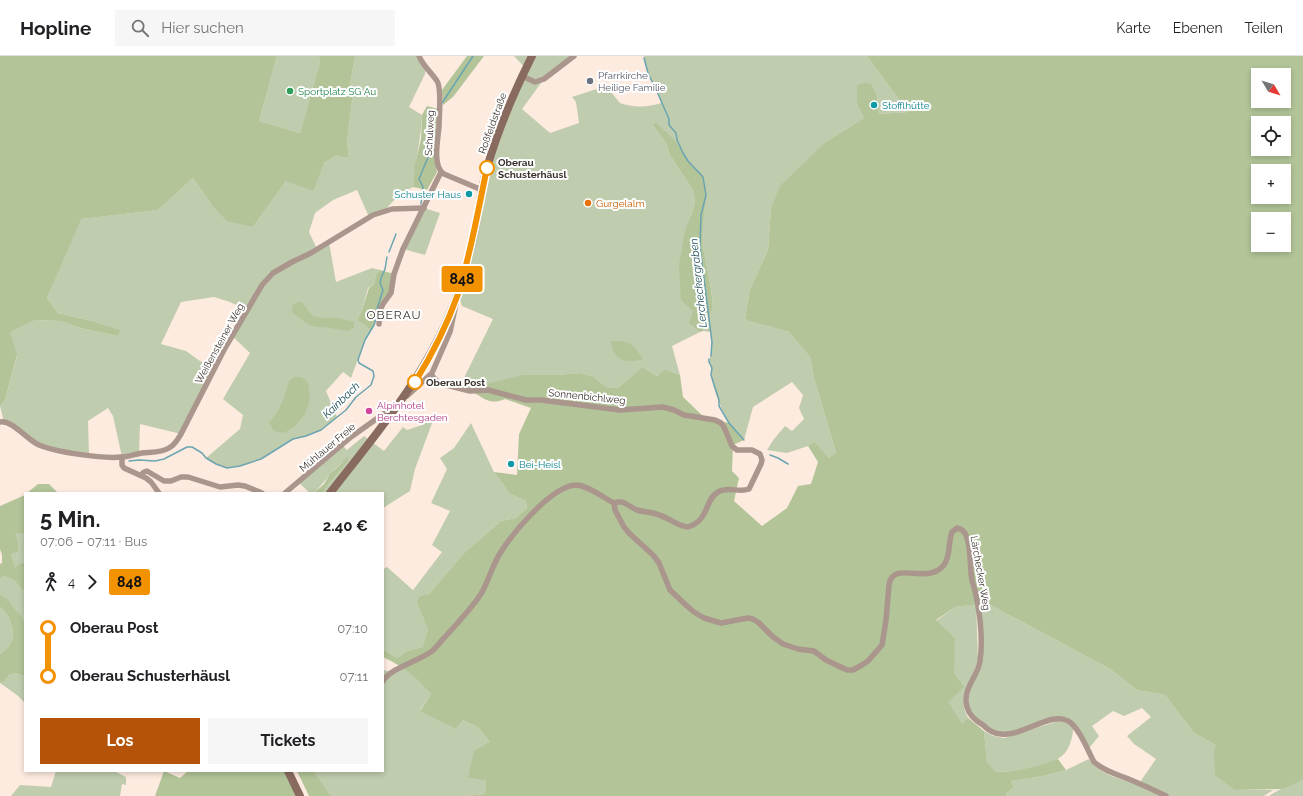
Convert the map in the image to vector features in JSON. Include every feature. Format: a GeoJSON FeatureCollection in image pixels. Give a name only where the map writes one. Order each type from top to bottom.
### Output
{"type":"FeatureCollection","features":[{"type":"Feature","properties":{"kind":"main road","name":"Roßfeldstraße"},"geometry":{"type":"LineString","coordinates":[[331,492],[413,384],[432,353],[458,294],[473,239],[487,168],[503,121],[532,56]]}},
{"type":"Feature","properties":{"kind":"main road"},"geometry":{"type":"LineString","coordinates":[[288,772],[300,796]]}},
{"type":"Feature","properties":{"kind":"street","name":"Schulweg"},"geometry":{"type":"LineString","coordinates":[[419,56],[426,68],[439,84],[440,106],[437,155],[438,167],[441,172]]}},
{"type":"Feature","properties":{"kind":"street"},"geometry":{"type":"LineString","coordinates":[[522,76],[535,82],[544,80],[574,56]]}},
{"type":"Feature","properties":{"kind":"street"},"geometry":{"type":"LineString","coordinates":[[379,324],[380,310],[391,293],[394,274],[403,249],[441,172],[482,190]]}},
{"type":"Feature","properties":{"kind":"street","name":"Weißensteiner Weg"},"geometry":{"type":"LineString","coordinates":[[0,422],[9,423],[35,443],[46,447],[89,455],[122,458],[141,453],[162,451],[173,445],[178,440],[225,348],[262,285],[273,273],[311,253],[373,215],[392,209],[424,208]]}},
{"type":"Feature","properties":{"kind":"street","name":"Roßfeldstraße"},"geometry":{"type":"LineString","coordinates":[[400,401],[431,375],[450,332],[458,294]]}},
{"type":"Feature","properties":{"kind":"street","name":"Sonnenbichlweg"},"geometry":{"type":"LineString","coordinates":[[384,680],[389,675],[430,653],[472,606],[479,596],[498,556],[523,522],[547,500],[567,487],[575,485],[583,486],[614,504],[620,502],[625,503],[633,508],[659,515],[677,524],[688,527],[693,525],[701,518],[713,496],[719,491],[726,489],[749,489],[761,464],[762,456],[756,451],[737,450],[732,446],[724,427],[721,423],[715,420],[684,416],[674,410],[663,407],[620,410],[541,400],[526,400],[488,390],[470,391],[442,384],[431,375]]}},
{"type":"Feature","properties":{"kind":"street","name":"Mühlauer Freie"},"geometry":{"type":"LineString","coordinates":[[286,492],[351,437],[400,401]]}},
{"type":"Feature","properties":{"kind":"street"},"geometry":{"type":"LineString","coordinates":[[122,458],[122,465],[124,468],[141,475],[151,482],[157,492]]}},
{"type":"Feature","properties":{"kind":"street"},"geometry":{"type":"LineString","coordinates":[[141,475],[147,471],[161,479],[168,481],[181,477],[188,477],[220,487],[238,485],[245,486],[260,492]]}},
{"type":"Feature","properties":{"kind":"street","name":"Lärchecker Weg"},"geometry":{"type":"LineString","coordinates":[[614,504],[615,510],[624,527],[653,555],[659,563],[670,590],[694,612],[704,618],[721,623],[748,618],[752,619],[784,644],[798,649],[814,651],[826,660],[847,670],[853,670],[868,661],[882,645],[889,585],[890,579],[893,575],[900,572],[925,574],[940,569],[945,563],[947,557],[952,532],[957,528],[963,530],[967,537],[972,580],[976,595],[980,624],[980,664],[968,688],[966,700],[967,708],[970,714],[979,723],[991,731],[1003,734],[1016,733],[1056,719],[1066,720],[1073,726],[1097,765],[1166,796]]}},
{"type":"Feature","properties":{"kind":"green space"},"geometry":{"type":"Polygon","coordinates":[[[0,56],[277,56],[259,121],[300,133],[320,62],[319,56],[355,56],[350,85],[353,93],[347,140],[349,158],[335,156],[324,163],[313,191],[286,181],[253,227],[227,221],[211,204],[193,178],[158,210],[81,219],[47,298],[58,313],[96,322],[120,330],[118,336],[80,328],[61,321],[35,320],[10,332],[17,355],[5,400],[0,406],[0,56]]]}},
{"type":"Feature","properties":{"kind":"green space","name":"Sportplatz SG Au"},"geometry":{"type":"Polygon","coordinates":[[[277,56],[319,56],[320,62],[300,133],[259,121],[277,56]]]}},
{"type":"Feature","properties":{"kind":"green space"},"geometry":{"type":"Polygon","coordinates":[[[355,56],[419,56],[426,68],[425,74],[409,107],[422,115],[413,187],[399,195],[385,210],[369,217],[357,190],[333,200],[315,213],[309,232],[317,249],[329,242],[336,282],[372,268],[380,270],[376,274],[374,284],[368,288],[362,310],[357,320],[371,330],[365,340],[351,378],[343,372],[326,391],[337,417],[321,430],[293,439],[261,459],[240,466],[227,468],[206,458],[240,429],[243,415],[223,399],[250,353],[232,336],[247,310],[230,302],[214,297],[181,302],[161,344],[186,351],[200,361],[214,367],[181,434],[140,424],[139,454],[122,457],[113,416],[108,408],[88,421],[89,455],[46,447],[4,422],[0,406],[5,400],[17,356],[9,332],[35,320],[61,321],[80,328],[118,336],[119,330],[96,322],[58,313],[47,298],[80,219],[158,210],[193,178],[211,204],[253,227],[286,181],[324,163],[335,156],[349,158],[347,140],[353,93],[350,85],[355,56]]]}},
{"type":"Feature","properties":{"kind":"green space"},"geometry":{"type":"Polygon","coordinates":[[[467,56],[484,56],[453,97],[443,105],[442,90],[467,56]]]}},
{"type":"Feature","properties":{"kind":"green space"},"geometry":{"type":"Polygon","coordinates":[[[514,56],[574,56],[544,79],[522,109],[550,133],[579,123],[576,102],[572,97],[606,86],[620,103],[625,105],[641,106],[661,103],[657,91],[648,74],[644,56],[867,56],[908,112],[879,114],[877,97],[857,104],[864,118],[827,141],[771,208],[768,250],[750,289],[745,318],[749,321],[789,332],[810,357],[814,378],[836,452],[829,458],[814,441],[808,446],[787,453],[767,450],[785,426],[792,431],[804,419],[799,408],[803,395],[792,382],[753,407],[744,440],[732,427],[723,412],[711,377],[709,362],[712,349],[710,332],[703,331],[713,308],[711,288],[702,242],[703,177],[688,161],[676,141],[653,125],[666,143],[670,155],[693,190],[695,202],[691,216],[693,311],[688,323],[700,332],[672,346],[680,375],[665,369],[657,376],[642,367],[618,388],[606,387],[594,377],[580,373],[557,375],[470,391],[459,388],[493,319],[462,306],[458,294],[487,168],[526,69],[514,56]]]}},
{"type":"Feature","properties":{"kind":"green space"},"geometry":{"type":"Polygon","coordinates":[[[867,56],[1303,56],[1303,780],[1283,789],[1235,790],[1215,775],[1214,753],[1216,745],[1194,733],[1165,695],[1137,690],[1110,669],[987,603],[955,607],[936,620],[955,638],[954,673],[964,687],[948,702],[962,723],[968,718],[984,731],[987,762],[996,772],[1027,768],[1058,759],[1066,770],[1043,776],[1011,781],[1014,787],[1006,794],[1008,796],[466,796],[485,794],[486,781],[468,777],[474,751],[490,742],[479,728],[463,720],[456,729],[420,711],[431,694],[409,672],[384,658],[384,650],[397,658],[407,651],[423,647],[428,630],[417,603],[419,597],[429,594],[464,553],[501,521],[516,518],[527,508],[526,501],[510,494],[494,472],[517,475],[519,434],[531,408],[505,399],[494,402],[486,400],[470,391],[478,386],[523,375],[580,373],[594,377],[606,387],[618,388],[642,367],[657,376],[665,369],[680,375],[683,397],[705,418],[729,423],[744,440],[733,445],[732,471],[739,478],[734,501],[762,526],[787,508],[798,486],[811,484],[818,462],[808,446],[814,441],[829,458],[836,452],[814,378],[810,357],[789,332],[749,321],[745,318],[750,289],[768,250],[771,208],[780,186],[827,141],[864,118],[857,104],[857,86],[863,83],[871,84],[877,97],[879,114],[908,112],[867,56]]]}},
{"type":"Feature","properties":{"kind":"green space"},"geometry":{"type":"Polygon","coordinates":[[[427,106],[438,109],[434,155],[437,172],[427,190],[413,187],[415,165],[421,139],[422,115],[427,106]]]}},
{"type":"Feature","properties":{"kind":"green space"},"geometry":{"type":"Polygon","coordinates":[[[656,123],[676,141],[688,161],[703,177],[706,195],[702,242],[711,288],[713,308],[703,331],[700,332],[688,323],[693,311],[681,300],[679,265],[685,231],[695,202],[693,190],[670,155],[666,143],[653,125],[656,123]]]}},
{"type":"Feature","properties":{"kind":"green space"},"geometry":{"type":"Polygon","coordinates":[[[424,208],[440,213],[425,255],[403,249],[424,208]]]}},
{"type":"Feature","properties":{"kind":"green space"},"geometry":{"type":"Polygon","coordinates":[[[380,270],[394,274],[392,289],[371,330],[357,320],[369,288],[374,284],[376,274],[380,270]]]}},
{"type":"Feature","properties":{"kind":"green space"},"geometry":{"type":"Polygon","coordinates":[[[301,302],[315,317],[338,318],[354,322],[354,327],[348,331],[316,327],[308,324],[292,312],[292,306],[301,302]]]}},
{"type":"Feature","properties":{"kind":"green space"},"geometry":{"type":"Polygon","coordinates":[[[611,341],[630,344],[636,349],[643,359],[626,361],[621,359],[614,353],[611,341]]]}},
{"type":"Feature","properties":{"kind":"green space"},"geometry":{"type":"Polygon","coordinates":[[[294,377],[302,377],[308,383],[310,399],[305,414],[295,426],[284,433],[274,431],[269,423],[282,404],[289,381],[294,377]]]}},
{"type":"Feature","properties":{"kind":"green space"},"geometry":{"type":"Polygon","coordinates":[[[434,418],[415,469],[410,491],[384,507],[384,492],[323,492],[347,463],[343,462],[339,465],[315,492],[309,492],[298,482],[342,445],[347,450],[364,436],[384,451],[403,427],[407,430],[422,425],[434,418]]]}},
{"type":"Feature","properties":{"kind":"green space"},"geometry":{"type":"Polygon","coordinates":[[[471,423],[494,472],[510,494],[526,501],[527,508],[516,518],[501,521],[464,553],[429,594],[417,603],[428,630],[424,647],[407,651],[397,658],[384,650],[384,568],[387,567],[413,590],[442,552],[432,545],[450,511],[431,503],[447,469],[440,458],[454,448],[471,423]]]}},
{"type":"Feature","properties":{"kind":"green space"},"geometry":{"type":"Polygon","coordinates":[[[347,457],[348,458],[347,463],[323,492],[315,492],[324,484],[330,474],[347,457]]]}},
{"type":"Feature","properties":{"kind":"green space"},"geometry":{"type":"Polygon","coordinates":[[[38,484],[49,484],[57,492],[28,492],[38,484]]]}},
{"type":"Feature","properties":{"kind":"green space"},"geometry":{"type":"Polygon","coordinates":[[[24,495],[24,534],[15,533],[19,551],[11,555],[15,568],[20,563],[24,562],[24,592],[14,580],[3,576],[0,580],[0,564],[2,563],[2,555],[0,549],[0,506],[24,495]]]}},
{"type":"Feature","properties":{"kind":"green space"},"geometry":{"type":"Polygon","coordinates":[[[14,532],[24,534],[24,562],[20,563],[15,569],[11,555],[19,551],[18,541],[14,532]]]}},
{"type":"Feature","properties":{"kind":"green space"},"geometry":{"type":"Polygon","coordinates":[[[3,576],[14,580],[24,592],[24,623],[8,600],[0,594],[0,580],[3,576]]]}},
{"type":"Feature","properties":{"kind":"green space"},"geometry":{"type":"Polygon","coordinates":[[[0,594],[8,600],[21,616],[24,623],[24,676],[15,673],[9,675],[4,682],[0,683],[0,654],[10,645],[13,630],[7,614],[0,607],[0,594]]]}},
{"type":"Feature","properties":{"kind":"green space"},"geometry":{"type":"Polygon","coordinates":[[[987,603],[1110,669],[1137,690],[1165,695],[1194,733],[1216,745],[1235,790],[1273,790],[1264,796],[1169,796],[1140,782],[1156,759],[1134,744],[1127,736],[1151,717],[1142,708],[1124,716],[1113,711],[1092,726],[1099,736],[1090,747],[1088,747],[1067,718],[1016,731],[996,733],[980,722],[969,708],[971,687],[982,654],[980,604],[987,603]]]}},
{"type":"Feature","properties":{"kind":"green space"},"geometry":{"type":"Polygon","coordinates":[[[976,604],[978,659],[965,694],[964,709],[968,718],[962,723],[947,702],[953,673],[955,638],[936,621],[955,607],[976,604]]]}},
{"type":"Feature","properties":{"kind":"green space"},"geometry":{"type":"Polygon","coordinates":[[[0,607],[7,614],[13,630],[13,635],[10,645],[0,654],[0,607]]]}},
{"type":"Feature","properties":{"kind":"green space"},"geometry":{"type":"Polygon","coordinates":[[[403,667],[421,681],[431,694],[420,710],[456,729],[463,720],[479,728],[490,742],[468,776],[486,781],[485,794],[466,796],[331,796],[315,772],[384,772],[384,670],[393,672],[403,667]]]}},
{"type":"Feature","properties":{"kind":"green space"},"geometry":{"type":"Polygon","coordinates":[[[15,673],[24,676],[24,702],[0,683],[4,682],[9,675],[15,673]]]}},
{"type":"Feature","properties":{"kind":"green space"},"geometry":{"type":"Polygon","coordinates":[[[1058,721],[1067,724],[1073,729],[1072,738],[1068,748],[1059,758],[1042,766],[1004,772],[996,772],[987,762],[984,731],[993,736],[1004,738],[1058,721]]]}},
{"type":"Feature","properties":{"kind":"green space"},"geometry":{"type":"Polygon","coordinates":[[[1089,759],[1100,770],[1107,774],[1145,787],[1162,796],[1008,796],[1006,794],[1014,787],[1011,781],[1043,776],[1066,770],[1089,759]]]}},
{"type":"Feature","properties":{"kind":"green space"},"geometry":{"type":"Polygon","coordinates":[[[56,772],[116,772],[126,777],[126,785],[122,784],[120,796],[11,796],[20,785],[51,787],[56,772]]]}},
{"type":"Feature","properties":{"kind":"green space"},"geometry":{"type":"Polygon","coordinates":[[[164,772],[180,778],[187,772],[288,772],[300,796],[155,796],[164,772]]]}},
{"type":"Feature","properties":{"kind":"green space"},"geometry":{"type":"Polygon","coordinates":[[[297,772],[315,772],[331,796],[309,796],[297,772]]]}},
{"type":"Feature","properties":{"kind":"green space"},"geometry":{"type":"Polygon","coordinates":[[[1303,780],[1303,796],[1269,796],[1281,789],[1303,780]]]}},
{"type":"Feature","properties":{"kind":"waterway","name":"Kainbach"},"geometry":{"type":"LineString","coordinates":[[442,103],[473,56]]}},
{"type":"Feature","properties":{"kind":"waterway","name":"Lercheckergraben"},"geometry":{"type":"LineString","coordinates":[[644,58],[648,73],[669,119],[669,125],[676,133],[677,140],[688,161],[703,177],[706,195],[701,215],[700,247],[712,342],[711,356]]}},
{"type":"Feature","properties":{"kind":"waterway","name":"Kainbach"},"geometry":{"type":"LineString","coordinates":[[421,204],[423,187],[419,179],[429,155],[433,120],[438,108]]}},
{"type":"Feature","properties":{"kind":"waterway","name":"Kainbach"},"geometry":{"type":"LineString","coordinates":[[389,252],[396,234]]}},
{"type":"Feature","properties":{"kind":"waterway","name":"Kainbach"},"geometry":{"type":"LineString","coordinates":[[129,461],[155,461],[164,459],[187,447],[192,447],[216,464],[227,468],[240,466],[261,459],[293,439],[321,430],[346,410],[356,397],[371,385],[374,376],[373,371],[359,363],[358,360],[365,340],[376,319],[376,312],[383,290],[380,283],[387,257]]}},
{"type":"Feature","properties":{"kind":"waterway","name":"Lercheckergraben"},"geometry":{"type":"LineString","coordinates":[[709,359],[712,368],[711,375],[719,400],[719,406],[729,423],[744,440]]}},
{"type":"Feature","properties":{"kind":"waterway","name":"Lercheckergraben"},"geometry":{"type":"LineString","coordinates":[[770,455],[788,464]]}},
{"type":"Feature","properties":{"kind":"bus line","name":"848"},"geometry":{"type":"LineString","coordinates":[[415,382],[438,341],[458,294],[473,239],[487,168]]}},
{"type":"Feature","properties":{"kind":"place","name":"Pfarrkirche Heilige Familie"},"geometry":{"type":"Point","coordinates":[590,81]}},
{"type":"Feature","properties":{"kind":"place","name":"Sportplatz SG Au"},"geometry":{"type":"Point","coordinates":[290,91]}},
{"type":"Feature","properties":{"kind":"place","name":"Stofflhütte"},"geometry":{"type":"Point","coordinates":[874,105]}},
{"type":"Feature","properties":{"kind":"place","name":"Oberau Schusterhäusl"},"geometry":{"type":"Point","coordinates":[487,168]}},
{"type":"Feature","properties":{"kind":"place","name":"Schuster Haus"},"geometry":{"type":"Point","coordinates":[469,194]}},
{"type":"Feature","properties":{"kind":"place","name":"Gurgelalm"},"geometry":{"type":"Point","coordinates":[588,203]}},
{"type":"Feature","properties":{"kind":"place","name":"Oberau Post"},"geometry":{"type":"Point","coordinates":[415,382]}},
{"type":"Feature","properties":{"kind":"place","name":"Alpinhotel Berchtesgaden"},"geometry":{"type":"Point","coordinates":[369,411]}},
{"type":"Feature","properties":{"kind":"place","name":"Bei-Heisl"},"geometry":{"type":"Point","coordinates":[511,464]}},
{"type":"Feature","properties":{"kind":"district","name":"OBERAU"},"geometry":{"type":"Point","coordinates":[394,315]}}]}
